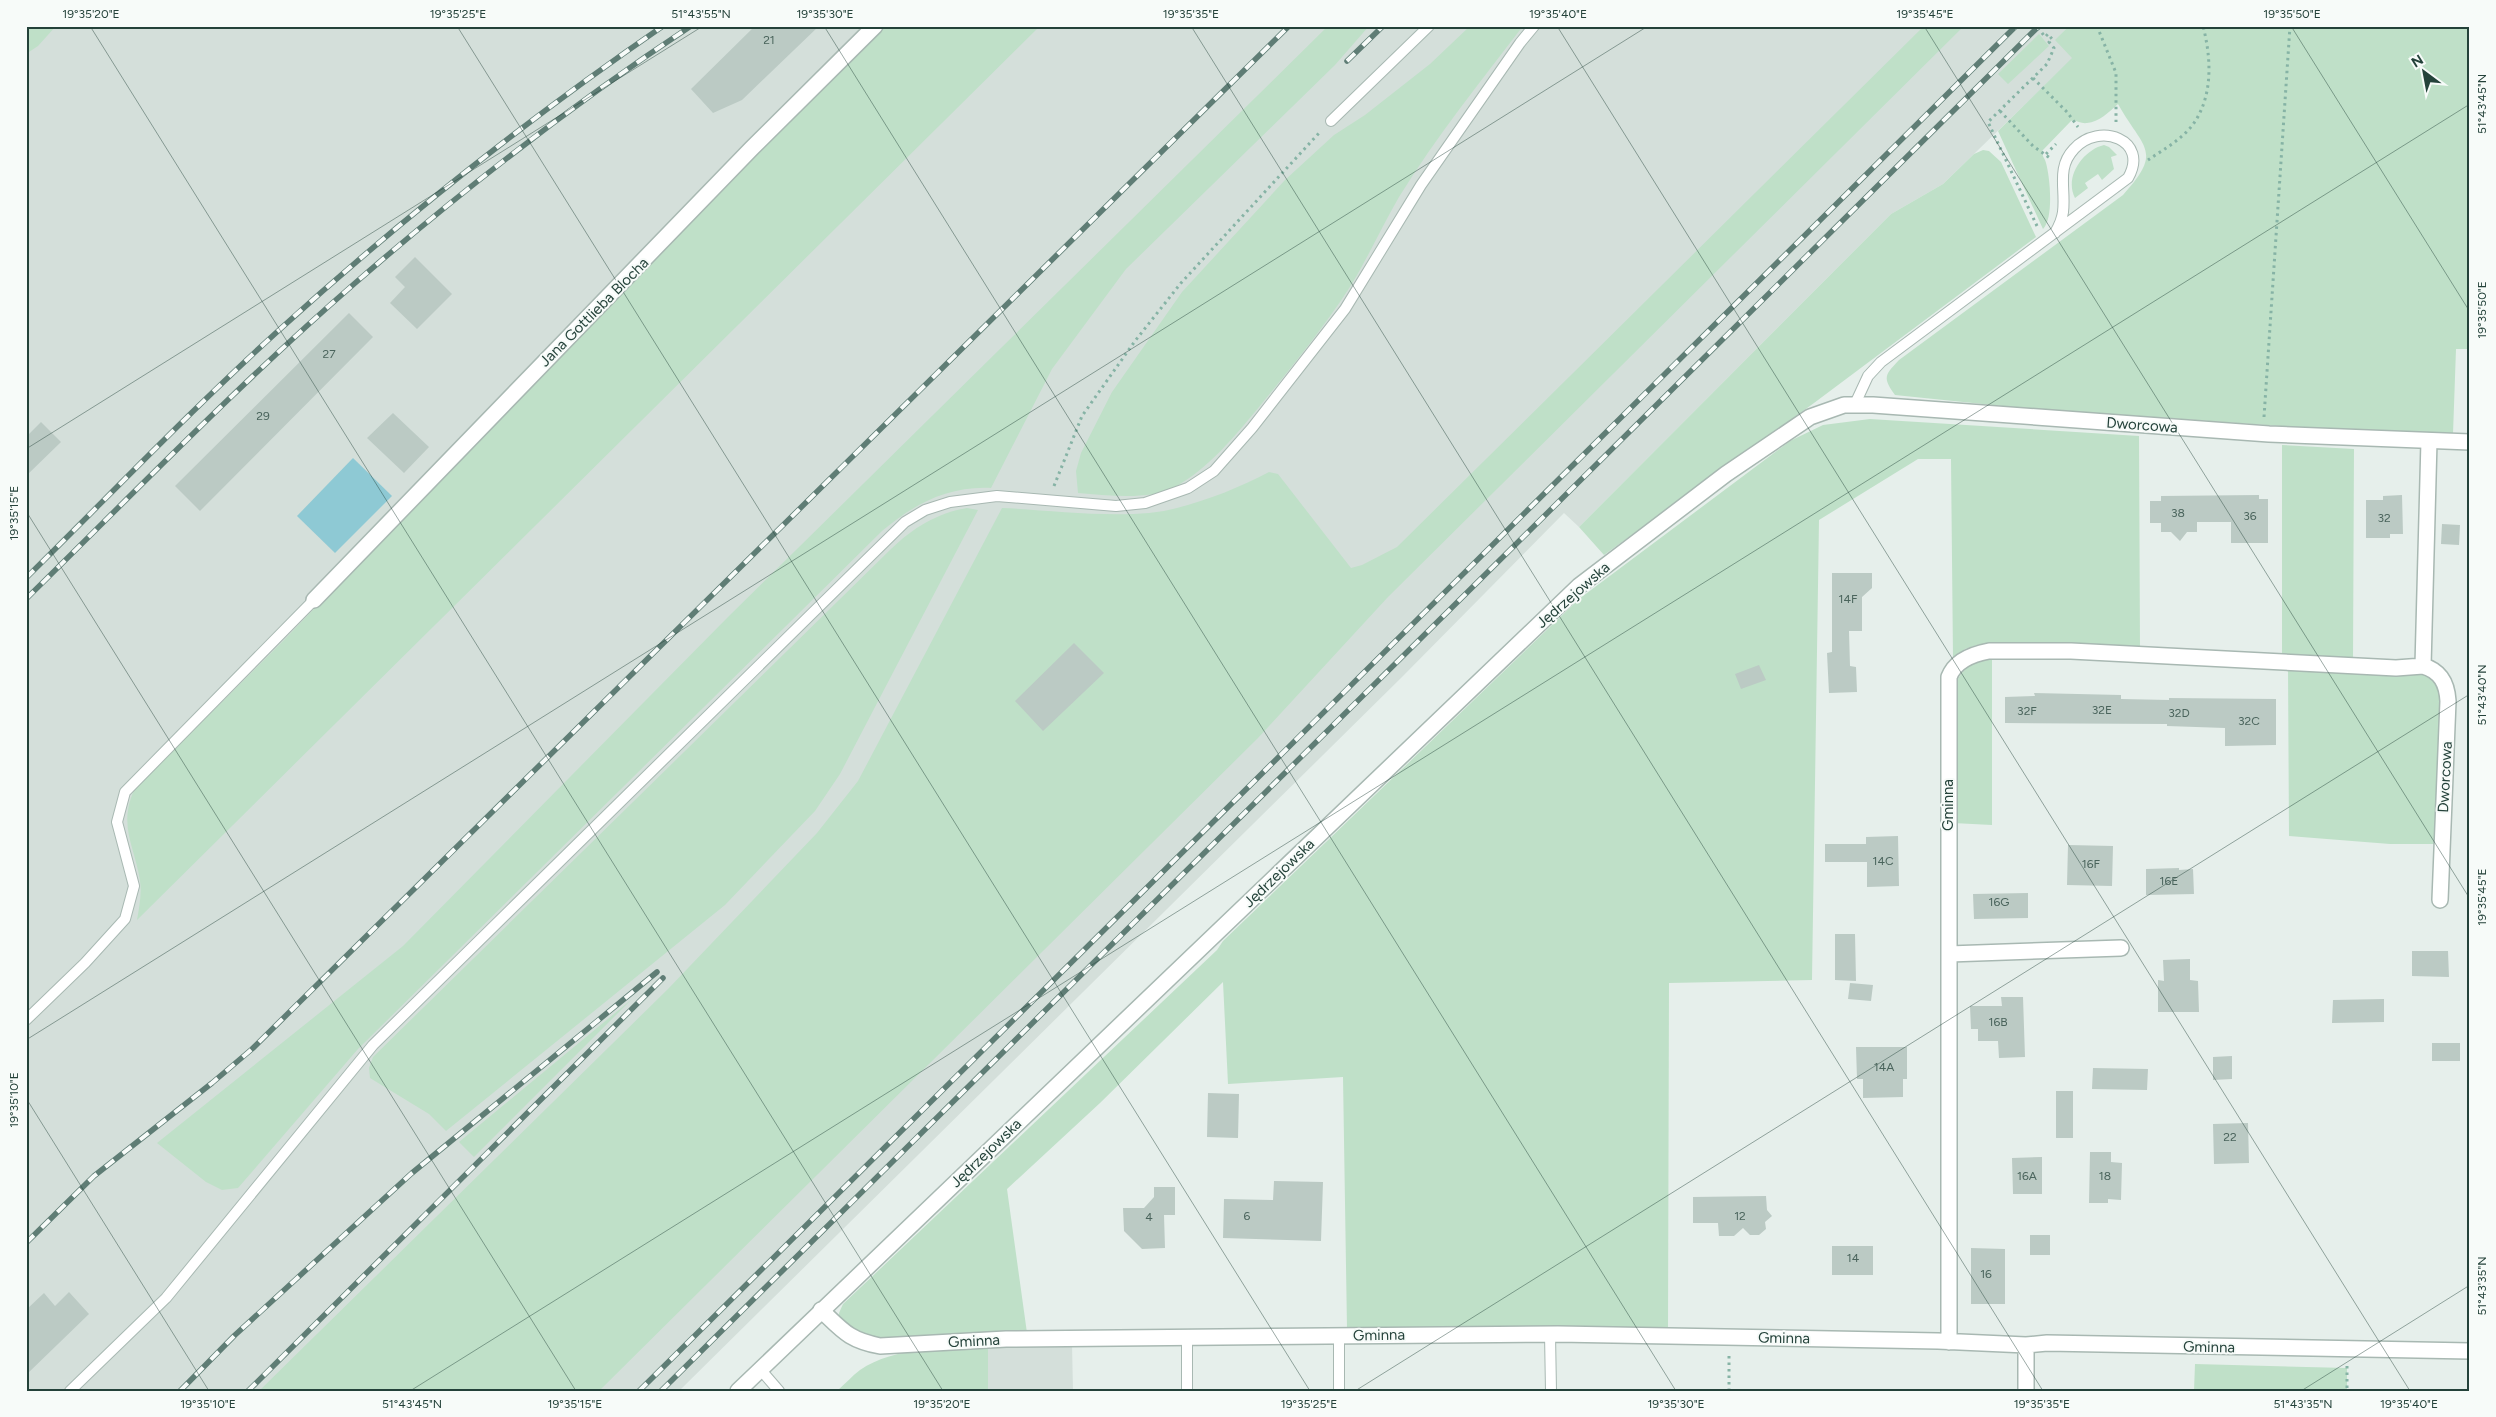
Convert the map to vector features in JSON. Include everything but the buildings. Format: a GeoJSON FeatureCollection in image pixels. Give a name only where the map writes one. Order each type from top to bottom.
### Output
{"type":"FeatureCollection","features":[{"type":"Feature","properties":{"kind":"street","name":"Jana Gottlieba Blocha"},"geometry":{"type":"LineString","coordinates":[[314,600],[752,148],[875,26]]}},
{"type":"Feature","properties":{"kind":"street","name":"Dworcowa"},"geometry":{"type":"LineString","coordinates":[[1856,404],[2263,433],[2470,442]]}},
{"type":"Feature","properties":{"kind":"street","name":"Jędrzejowska"},"geometry":{"type":"LineString","coordinates":[[738,1391],[1579,586],[1726,474],[1799,423],[1832,408],[1856,404]]}},
{"type":"Feature","properties":{"kind":"street"},"geometry":{"type":"LineString","coordinates":[[2423,666],[2429,441]]}},
{"type":"Feature","properties":{"kind":"street","name":"Gminna"},"geometry":{"type":"LineString","coordinates":[[1949,1342],[1947,785],[1949,677],[1952,669],[1962,661],[1989,651],[2071,651],[2396,668],[2423,666]]}},
{"type":"Feature","properties":{"kind":"street","name":"Dworcowa"},"geometry":{"type":"LineString","coordinates":[[2423,666],[2433,669],[2443,678],[2448,688],[2440,900]]}},
{"type":"Feature","properties":{"kind":"street"},"geometry":{"type":"LineString","coordinates":[[1949,954],[2121,948]]}},
{"type":"Feature","properties":{"kind":"street","name":"Gminna"},"geometry":{"type":"LineString","coordinates":[[821,1310],[850,1337],[862,1343],[880,1346],[1006,1338],[1550,1334],[2026,1345],[2046,1343],[2470,1351]]}},
{"type":"Feature","properties":{"kind":"street"},"geometry":{"type":"LineString","coordinates":[[2026,1345],[2026,1391]]}},
{"type":"Feature","properties":{"kind":"lane"},"geometry":{"type":"LineString","coordinates":[[1331,121],[1429,26]]}},
{"type":"Feature","properties":{"kind":"lane"},"geometry":{"type":"LineString","coordinates":[[70,1391],[166,1298],[373,1045],[905,522],[925,510],[950,502],[997,496],[1116,506],[1145,503],[1188,488],[1214,471],[1252,428],[1345,308],[1421,185],[1520,43],[1534,26]]}},
{"type":"Feature","properties":{"kind":"lane"},"geometry":{"type":"LineString","coordinates":[[1856,404],[1868,376],[1881,362],[2120,185],[2132,171],[2134,157],[2127,145],[2117,138],[2105,135],[2090,138],[2074,149],[2067,159],[2062,180],[2063,214],[2055,233]]}},
{"type":"Feature","properties":{"kind":"lane"},"geometry":{"type":"LineString","coordinates":[[26,1020],[85,963],[125,919],[134,886],[117,822],[125,792],[314,600]]}},
{"type":"Feature","properties":{"kind":"lane"},"geometry":{"type":"LineString","coordinates":[[1550,1334],[1551,1391]]}},
{"type":"Feature","properties":{"kind":"lane"},"geometry":{"type":"LineString","coordinates":[[1187,1336],[1187,1391]]}},
{"type":"Feature","properties":{"kind":"lane"},"geometry":{"type":"LineString","coordinates":[[1339,1336],[1339,1391]]}},
{"type":"Feature","properties":{"kind":"lane"},"geometry":{"type":"LineString","coordinates":[[760,1369],[779,1391]]}},
{"type":"Feature","properties":{"kind":"path"},"geometry":{"type":"LineString","coordinates":[[2037,26],[2045,37],[2048,34],[2052,39],[2049,42],[2054,48],[2048,64],[1988,122],[2044,243]]}},
{"type":"Feature","properties":{"kind":"path"},"geometry":{"type":"LineString","coordinates":[[2097,26],[2116,73],[2117,138]]}},
{"type":"Feature","properties":{"kind":"path"},"geometry":{"type":"LineString","coordinates":[[2132,171],[2170,145],[2196,120],[2205,95],[2210,58],[2203,26]]}},
{"type":"Feature","properties":{"kind":"path"},"geometry":{"type":"LineString","coordinates":[[2263,433],[2290,26]]}},
{"type":"Feature","properties":{"kind":"path"},"geometry":{"type":"LineString","coordinates":[[2033,78],[2067,112],[2075,124]]}},
{"type":"Feature","properties":{"kind":"path"},"geometry":{"type":"LineString","coordinates":[[2000,111],[2033,146],[2046,154]]}},
{"type":"Feature","properties":{"kind":"path"},"geometry":{"type":"LineString","coordinates":[[1052,501],[1054,485],[1082,416],[1135,341],[1181,283],[1331,121]]}},
{"type":"Feature","properties":{"kind":"path"},"geometry":{"type":"LineString","coordinates":[[1729,1337],[1729,1391]]}},
{"type":"Feature","properties":{"kind":"path"},"geometry":{"type":"LineString","coordinates":[[2348,1349],[2348,1391]]}},
{"type":"Feature","properties":{"kind":"shaded area"},"geometry":{"type":"Polygon","coordinates":[[[26,26],[2069,26],[2056,40],[2073,58],[1943,184],[1891,214],[1579,527],[1564,513],[1403,676],[679,1391],[26,1391],[26,26]]]}},
{"type":"Feature","properties":{"kind":"shaded area"},"geometry":{"type":"Polygon","coordinates":[[[1072,1344],[1073,1391],[988,1391],[988,1345],[1072,1344]]]}},
{"type":"Feature","properties":{"kind":"green space"},"geometry":{"type":"Polygon","coordinates":[[[26,26],[56,26],[38,46],[26,54],[26,26]]]}},
{"type":"Feature","properties":{"kind":"green space"},"geometry":{"type":"Polygon","coordinates":[[[882,26],[1040,26],[137,920],[141,886],[129,836],[127,815],[134,790],[285,639],[454,463],[882,26]]]}},
{"type":"Feature","properties":{"kind":"green space"},"geometry":{"type":"Polygon","coordinates":[[[1328,26],[1369,26],[1335,65],[1126,269],[1052,369],[991,488],[960,490],[932,499],[906,513],[882,531],[358,1049],[238,1188],[222,1190],[206,1182],[157,1143],[403,946],[729,616],[1328,26]]]}},
{"type":"Feature","properties":{"kind":"green space"},"geometry":{"type":"Polygon","coordinates":[[[1470,26],[1523,26],[1459,110],[1413,175],[1392,209],[1355,279],[1338,305],[1305,350],[1250,418],[1210,461],[1175,487],[1140,496],[1078,493],[1076,471],[1081,453],[1112,392],[1182,292],[1285,180],[1334,135],[1365,115],[1430,64],[1470,26]]]}},
{"type":"Feature","properties":{"kind":"green space"},"geometry":{"type":"Polygon","coordinates":[[[1924,26],[1964,26],[1388,597],[1258,738],[599,1391],[259,1391],[668,989],[817,833],[858,781],[1002,508],[1114,514],[1158,512],[1189,505],[1212,497],[1269,472],[1278,474],[1351,568],[1362,565],[1397,547],[1924,26]]]}},
{"type":"Feature","properties":{"kind":"green space"},"geometry":{"type":"Polygon","coordinates":[[[2069,26],[2470,26],[2470,349],[2456,349],[2453,434],[2296,427],[2012,407],[1895,395],[1888,384],[1887,376],[1899,360],[2123,195],[2136,180],[2143,168],[2146,158],[2145,150],[2118,104],[2096,121],[2085,123],[2071,121],[2042,151],[2046,161],[2050,187],[2049,216],[2043,229],[1998,131],[2072,58],[2055,40],[2069,26]]]}},
{"type":"Feature","properties":{"kind":"green space"},"geometry":{"type":"Polygon","coordinates":[[[2039,34],[2049,46],[2008,84],[1998,74],[2039,34]]]}},
{"type":"Feature","properties":{"kind":"green space"},"geometry":{"type":"Polygon","coordinates":[[[2104,145],[2117,155],[2111,157],[2114,169],[2102,180],[2098,174],[2085,183],[2088,188],[2075,198],[2072,182],[2078,165],[2089,152],[2104,145]]]}},
{"type":"Feature","properties":{"kind":"green space"},"geometry":{"type":"Polygon","coordinates":[[[1983,150],[1989,151],[2001,162],[2036,237],[1814,403],[1604,555],[1579,527],[1891,214],[1943,184],[1974,154],[1983,150]]]}},
{"type":"Feature","properties":{"kind":"green space"},"geometry":{"type":"Polygon","coordinates":[[[1870,419],[2139,436],[2140,650],[2006,642],[1977,645],[1965,649],[1953,658],[1951,459],[1918,459],[1819,520],[1812,980],[1669,983],[1668,1329],[1347,1329],[1343,1077],[1228,1084],[1223,982],[1100,1103],[1007,1189],[1027,1333],[903,1339],[881,1338],[855,1332],[839,1318],[843,1304],[1217,950],[1223,941],[1579,599],[1790,441],[1823,425],[1870,419]]]}},
{"type":"Feature","properties":{"kind":"green space"},"geometry":{"type":"Polygon","coordinates":[[[2282,445],[2354,449],[2353,662],[2282,658],[2282,445]]]}},
{"type":"Feature","properties":{"kind":"green space"},"geometry":{"type":"Polygon","coordinates":[[[967,508],[978,510],[840,774],[815,811],[725,905],[446,1131],[429,1114],[370,1078],[369,1068],[373,1057],[891,549],[926,522],[956,510],[967,508]]]}},
{"type":"Feature","properties":{"kind":"green space"},"geometry":{"type":"Polygon","coordinates":[[[1992,656],[1992,825],[1953,823],[1955,686],[1961,674],[1969,666],[1992,656]]]}},
{"type":"Feature","properties":{"kind":"green space"},"geometry":{"type":"Polygon","coordinates":[[[2288,668],[2408,672],[2429,676],[2435,680],[2440,687],[2442,703],[2436,788],[2437,844],[2390,844],[2289,836],[2288,668]]]}},
{"type":"Feature","properties":{"kind":"green space"},"geometry":{"type":"Polygon","coordinates":[[[632,999],[474,1157],[459,1142],[632,999]]]}},
{"type":"Feature","properties":{"kind":"green space"},"geometry":{"type":"Polygon","coordinates":[[[988,1345],[988,1391],[837,1391],[860,1370],[889,1356],[939,1348],[988,1345]]]}},
{"type":"Feature","properties":{"kind":"green space"},"geometry":{"type":"Polygon","coordinates":[[[2195,1364],[2347,1368],[2347,1391],[2194,1391],[2195,1364]]]}},
{"type":"Feature","properties":{"kind":"water"},"geometry":{"type":"Polygon","coordinates":[[[353,458],[392,496],[335,553],[297,516],[353,458]]]}},
{"type":"Feature","properties":{"kind":"railway"},"geometry":{"type":"LineString","coordinates":[[26,578],[214,391],[278,331],[370,250],[514,134],[663,26]]}},
{"type":"Feature","properties":{"kind":"railway"},"geometry":{"type":"LineString","coordinates":[[26,599],[270,360],[394,249],[518,149],[604,86],[691,26]]}},
{"type":"Feature","properties":{"kind":"railway"},"geometry":{"type":"LineString","coordinates":[[26,1243],[94,1176],[252,1049],[1289,26]]}},
{"type":"Feature","properties":{"kind":"railway"},"geometry":{"type":"LineString","coordinates":[[1347,61],[1383,26]]}},
{"type":"Feature","properties":{"kind":"railway"},"geometry":{"type":"LineString","coordinates":[[639,1391],[2016,26]]}},
{"type":"Feature","properties":{"kind":"railway"},"geometry":{"type":"LineString","coordinates":[[661,1391],[2039,26]]}},
{"type":"Feature","properties":{"kind":"railway"},"geometry":{"type":"LineString","coordinates":[[180,1391],[235,1335],[412,1173],[657,972]]}},
{"type":"Feature","properties":{"kind":"railway"},"geometry":{"type":"LineString","coordinates":[[248,1391],[663,978]]}}]}
